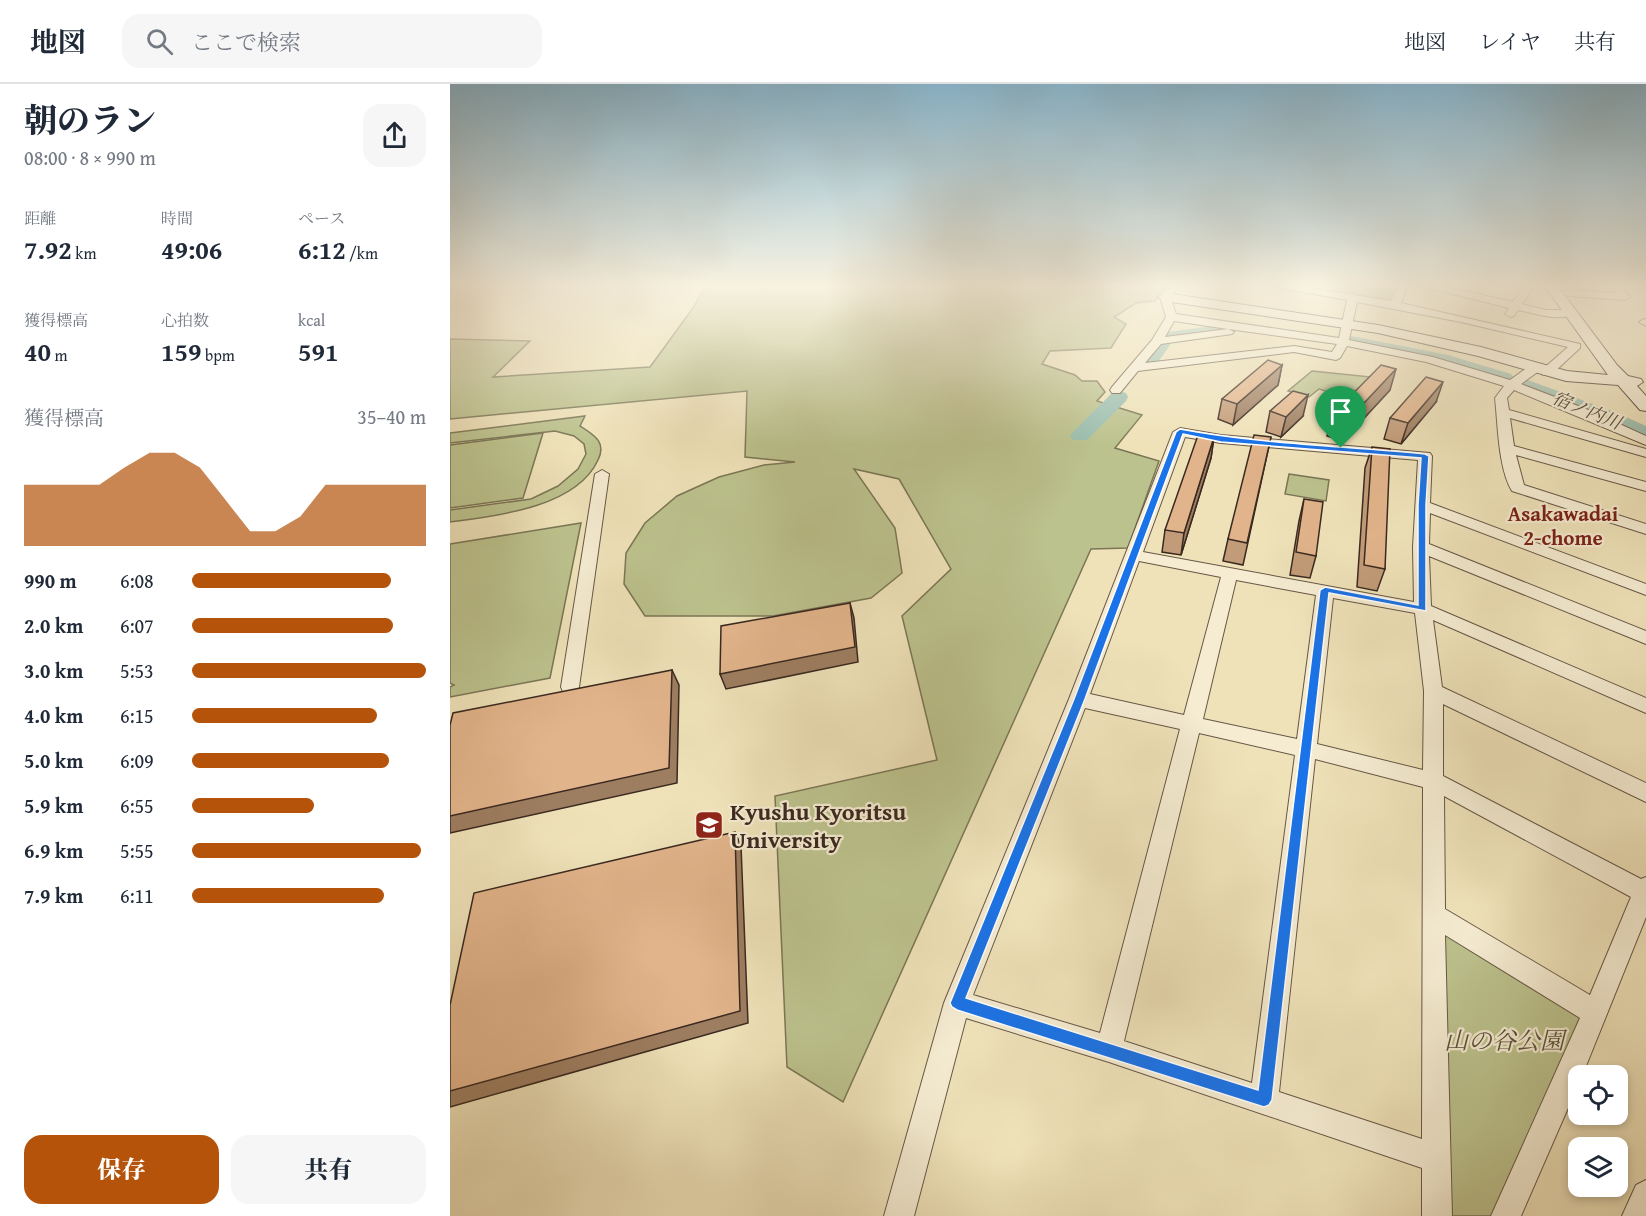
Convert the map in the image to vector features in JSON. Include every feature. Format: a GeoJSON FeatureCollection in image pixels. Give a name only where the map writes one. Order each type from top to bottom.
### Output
{"type":"FeatureCollection","features":[{"type":"Feature","properties":{"kind":"street"},"geometry":{"type":"LineString","coordinates":[[1116,390],[1159,338]]}},
{"type":"Feature","properties":{"kind":"street"},"geometry":{"type":"LineString","coordinates":[[1157,341],[1181,338]]}},
{"type":"Feature","properties":{"kind":"street"},"geometry":{"type":"LineString","coordinates":[[1308,338],[1397,352],[1511,385],[1611,424],[1646,441]]}},
{"type":"Feature","properties":{"kind":"street"},"geometry":{"type":"LineString","coordinates":[[1136,368],[1294,349],[1336,356],[1344,338]]}},
{"type":"Feature","properties":{"kind":"street"},"geometry":{"type":"LineString","coordinates":[[1424,338],[1566,376],[1628,381]]}},
{"type":"Feature","properties":{"kind":"street"},"geometry":{"type":"LineString","coordinates":[[1544,338],[1576,346],[1541,370],[1511,385],[1501,398],[1507,448],[1517,488],[1646,529]]}},
{"type":"Feature","properties":{"kind":"street"},"geometry":{"type":"LineString","coordinates":[[1591,338],[1628,381],[1646,394]]}},
{"type":"Feature","properties":{"kind":"street"},"geometry":{"type":"LineString","coordinates":[[1598,338],[1646,406]]}},
{"type":"Feature","properties":{"kind":"street"},"geometry":{"type":"LineString","coordinates":[[1502,412],[1646,453]]}},
{"type":"Feature","properties":{"kind":"street"},"geometry":{"type":"LineString","coordinates":[[899,1216],[957,1003],[1079,699],[1180,432],[1221,439],[1425,456],[1421,547],[1423,609],[1433,691],[1437,1216]]}},
{"type":"Feature","properties":{"kind":"street"},"geometry":{"type":"LineString","coordinates":[[1507,448],[1646,487]]}},
{"type":"Feature","properties":{"kind":"street"},"geometry":{"type":"LineString","coordinates":[[570,687],[602,474]]}},
{"type":"Feature","properties":{"kind":"street"},"geometry":{"type":"LineString","coordinates":[[1422,505],[1646,590]]}},
{"type":"Feature","properties":{"kind":"street"},"geometry":{"type":"LineString","coordinates":[[1421,547],[1646,638]]}},
{"type":"Feature","properties":{"kind":"street"},"geometry":{"type":"LineString","coordinates":[[1132,555],[1423,609],[1646,706]]}},
{"type":"Feature","properties":{"kind":"street"},"geometry":{"type":"LineString","coordinates":[[1109,1049],[1230,572]]}},
{"type":"Feature","properties":{"kind":"street"},"geometry":{"type":"LineString","coordinates":[[1264,1100],[1325,590]]}},
{"type":"Feature","properties":{"kind":"street"},"geometry":{"type":"LineString","coordinates":[[1433,691],[1646,794]]}},
{"type":"Feature","properties":{"kind":"street"},"geometry":{"type":"LineString","coordinates":[[1079,699],[1191,722],[1434,781],[1645,891],[1596,1013],[1506,1216]]}},
{"type":"Feature","properties":{"kind":"street"},"geometry":{"type":"LineString","coordinates":[[1433,915],[1596,1013]]}},
{"type":"Feature","properties":{"kind":"street"},"geometry":{"type":"LineString","coordinates":[[957,1003],[1109,1049],[1436,1158]]}},
{"type":"Feature","properties":{"kind":"street"},"geometry":{"type":"LineString","coordinates":[[1637,1216],[1646,1195]]}},
{"type":"Feature","properties":{"kind":"green space"},"geometry":{"type":"Polygon","coordinates":[[[671,338],[1117,338],[1111,348],[1050,351],[1042,364],[1075,375],[1082,381],[1097,381],[1105,392],[1097,401],[1142,415],[1115,448],[1159,461],[1128,548],[1091,549],[843,1102],[787,1067],[775,796],[937,760],[902,616],[951,569],[899,479],[854,469],[895,528],[902,573],[871,598],[773,616],[645,616],[624,584],[626,553],[645,523],[677,496],[719,477],[764,465],[795,462],[745,457],[747,391],[450,419],[450,339],[530,341],[493,377],[650,367],[671,338]]]}},
{"type":"Feature","properties":{"kind":"green space"},"geometry":{"type":"Polygon","coordinates":[[[1312,371],[1371,377],[1349,398],[1319,389],[1309,397],[1288,391],[1312,371]]]}},
{"type":"Feature","properties":{"kind":"green space"},"geometry":{"type":"Polygon","coordinates":[[[585,416],[580,426],[598,440],[601,448],[600,454],[587,476],[572,489],[533,507],[489,517],[450,522],[450,510],[531,499],[558,486],[578,469],[586,454],[584,444],[574,436],[555,431],[450,443],[450,433],[585,416]]]}},
{"type":"Feature","properties":{"kind":"green space"},"geometry":{"type":"Polygon","coordinates":[[[543,433],[523,498],[450,508],[450,445],[543,433]]]}},
{"type":"Feature","properties":{"kind":"green space"},"geometry":{"type":"Polygon","coordinates":[[[1289,474],[1329,480],[1326,501],[1285,494],[1289,474]]]}},
{"type":"Feature","properties":{"kind":"green space"},"geometry":{"type":"Polygon","coordinates":[[[581,523],[550,678],[450,697],[450,687],[454,685],[450,683],[450,544],[581,523]]]}},
{"type":"Feature","properties":{"kind":"green space","name":"山の谷公園"},"geometry":{"type":"Polygon","coordinates":[[[1445,933],[1578,1014],[1580,1020],[1494,1216],[1446,1216],[1441,935],[1445,933]]]}},
{"type":"Feature","properties":{"kind":"building"},"geometry":{"type":"Polygon","coordinates":[[[1268,360],[1282,365],[1237,404],[1222,399],[1268,360]]]}},
{"type":"Feature","properties":{"kind":"building"},"geometry":{"type":"Polygon","coordinates":[[[1381,365],[1396,369],[1348,420],[1332,415],[1381,365]]]}},
{"type":"Feature","properties":{"kind":"building"},"geometry":{"type":"Polygon","coordinates":[[[1426,377],[1443,382],[1408,423],[1390,418],[1426,377]]]}},
{"type":"Feature","properties":{"kind":"building"},"geometry":{"type":"Polygon","coordinates":[[[1293,391],[1308,395],[1286,417],[1270,411],[1293,391]]]}},
{"type":"Feature","properties":{"kind":"building"},"geometry":{"type":"Polygon","coordinates":[[[1198,435],[1214,437],[1184,533],[1165,530],[1198,435]]]}},
{"type":"Feature","properties":{"kind":"building"},"geometry":{"type":"Polygon","coordinates":[[[1254,435],[1271,437],[1247,543],[1228,539],[1254,435]]]}},
{"type":"Feature","properties":{"kind":"building"},"geometry":{"type":"Polygon","coordinates":[[[1372,447],[1390,449],[1385,569],[1364,565],[1372,447]]]}},
{"type":"Feature","properties":{"kind":"building"},"geometry":{"type":"Polygon","coordinates":[[[1304,499],[1323,502],[1316,556],[1296,552],[1304,499]]]}},
{"type":"Feature","properties":{"kind":"building"},"geometry":{"type":"Polygon","coordinates":[[[850,603],[855,647],[720,674],[721,626],[850,603]]]}},
{"type":"Feature","properties":{"kind":"building"},"geometry":{"type":"Polygon","coordinates":[[[672,670],[669,768],[450,816],[450,725],[453,713],[672,670]]]}},
{"type":"Feature","properties":{"kind":"building"},"geometry":{"type":"Polygon","coordinates":[[[735,832],[740,1011],[450,1091],[450,1005],[474,893],[735,832]]]}},
{"type":"Feature","properties":{"kind":"waterway","name":"宿ノ内川"},"geometry":{"type":"LineString","coordinates":[[1351,341],[1448,360],[1505,378]]}},
{"type":"Feature","properties":{"kind":"waterway","name":"宿ノ内川"},"geometry":{"type":"LineString","coordinates":[[1147,363],[1161,345]]}},
{"type":"Feature","properties":{"kind":"waterway","name":"宿ノ内川"},"geometry":{"type":"LineString","coordinates":[[1528,386],[1610,417],[1646,434]]}},
{"type":"Feature","properties":{"kind":"waterway","name":"宿ノ内川"},"geometry":{"type":"LineString","coordinates":[[1080,436],[1119,397]]}},
{"type":"Feature","properties":{"kind":"place","name":"Kyushu Kyoritsu University"},"geometry":{"type":"Point","coordinates":[709,825]}},
{"type":"Feature","properties":{"kind":"district","name":"Asakawadai 2-chome"},"geometry":{"type":"Point","coordinates":[1563,525]}},
{"type":"Feature","properties":{"kind":"route"},"geometry":{"type":"LineString","coordinates":[[1180,432],[1221,439],[1341,448],[1425,456],[1421,547],[1423,609],[1325,590],[1264,1100],[1109,1049],[957,1003],[1079,699],[1180,432]]}}]}
